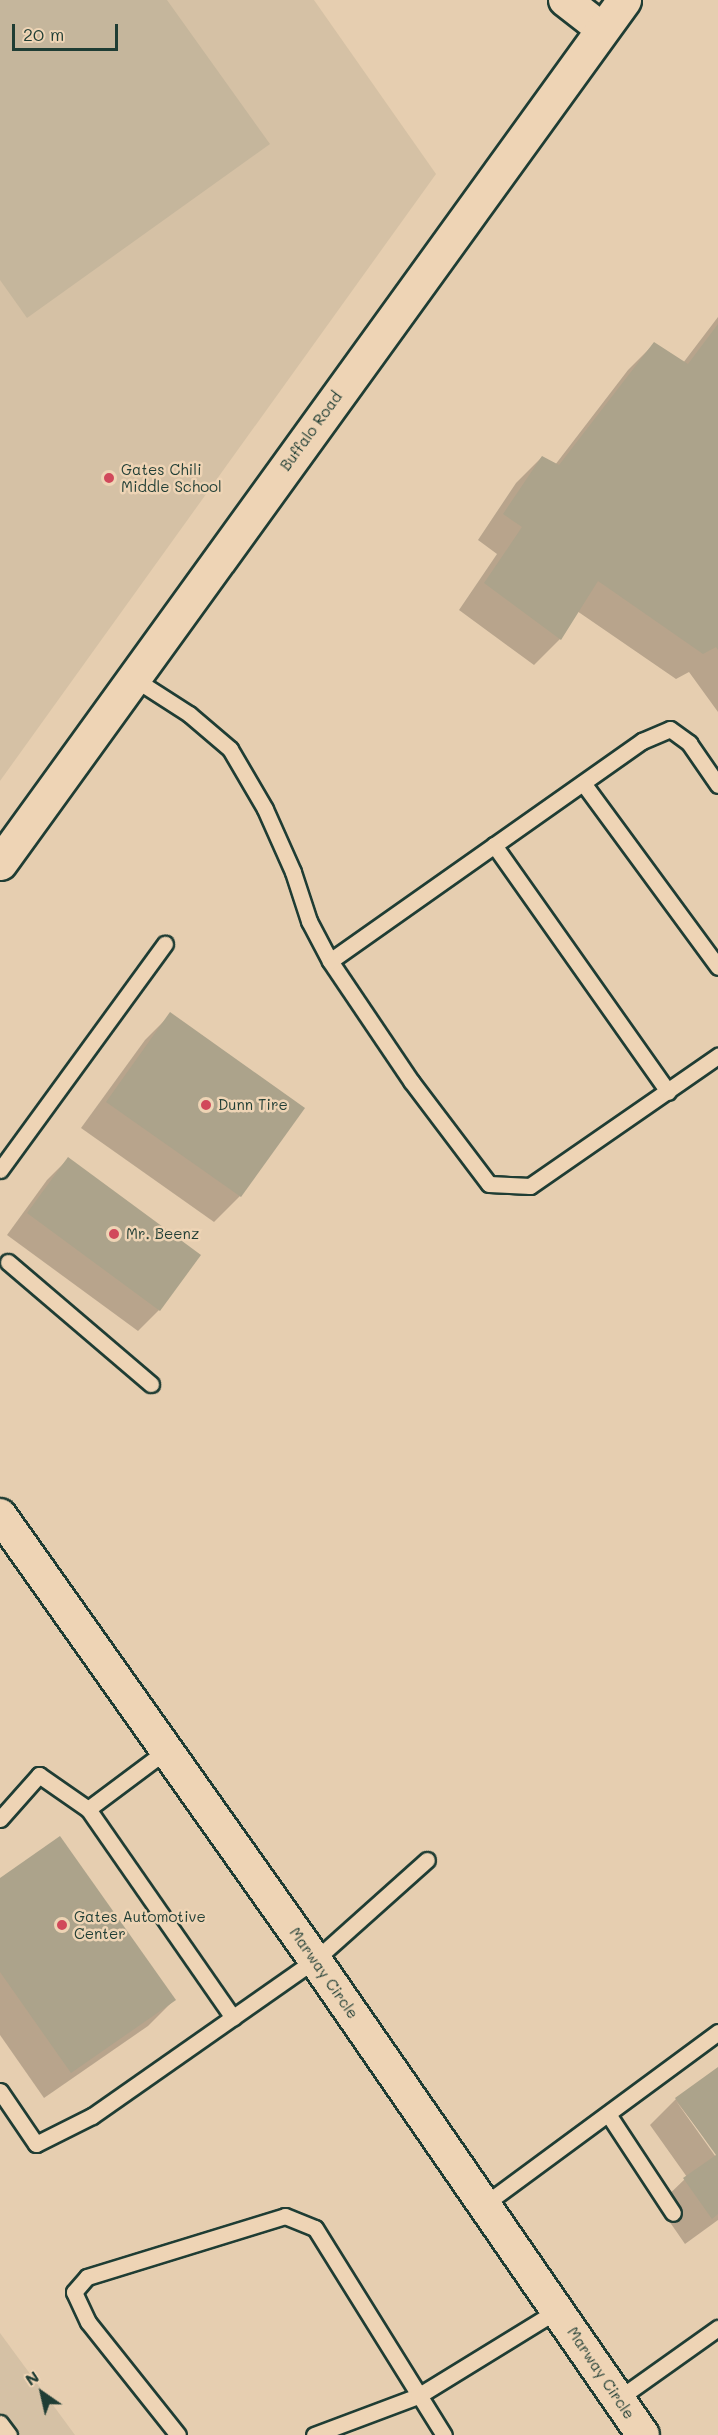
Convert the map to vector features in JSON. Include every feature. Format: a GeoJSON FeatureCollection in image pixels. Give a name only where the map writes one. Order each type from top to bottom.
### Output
{"type":"FeatureCollection","features":[{"type":"Feature","properties":{"kind":"main road","name":"Buffalo Road"},"geometry":{"type":"LineString","coordinates":[[0,863],[624,0]]}},
{"type":"Feature","properties":{"kind":"street"},"geometry":{"type":"LineString","coordinates":[[565,0],[602,28]]}},
{"type":"Feature","properties":{"kind":"street","name":"Marway Circle"},"geometry":{"type":"LineString","coordinates":[[0,1515],[315,1960],[643,2435]]}},
{"type":"Feature","properties":{"kind":"lane"},"geometry":{"type":"LineString","coordinates":[[133,678],[189,714],[230,749],[265,809],[293,872],[309,921],[330,961],[411,1080],[489,1184],[530,1186],[718,1056]]}},
{"type":"Feature","properties":{"kind":"lane"},"geometry":{"type":"LineString","coordinates":[[330,961],[642,741],[670,729],[689,743],[718,784]]}},
{"type":"Feature","properties":{"kind":"lane"},"geometry":{"type":"LineString","coordinates":[[583,783],[718,967]]}},
{"type":"Feature","properties":{"kind":"lane"},"geometry":{"type":"LineString","coordinates":[[494,845],[668,1092]]}},
{"type":"Feature","properties":{"kind":"lane"},"geometry":{"type":"LineString","coordinates":[[0,1170],[165,944]]}},
{"type":"Feature","properties":{"kind":"lane"},"geometry":{"type":"LineString","coordinates":[[3,1262],[151,1384]]}},
{"type":"Feature","properties":{"kind":"lane"},"geometry":{"type":"LineString","coordinates":[[88,1809],[167,1750]]}},
{"type":"Feature","properties":{"kind":"lane"},"geometry":{"type":"LineString","coordinates":[[0,1819],[39,1775],[88,1809],[233,2018]]}},
{"type":"Feature","properties":{"kind":"lane"},"geometry":{"type":"LineString","coordinates":[[0,2091],[36,2144],[92,2116],[315,1960],[427,1860]]}},
{"type":"Feature","properties":{"kind":"lane"},"geometry":{"type":"LineString","coordinates":[[485,2204],[718,2032]]}},
{"type":"Feature","properties":{"kind":"lane"},"geometry":{"type":"LineString","coordinates":[[608,2114],[673,2213]]}},
{"type":"Feature","properties":{"kind":"lane"},"geometry":{"type":"LineString","coordinates":[[178,2435],[88,2322],[74,2292],[87,2277],[285,2216],[315,2228],[444,2435]]}},
{"type":"Feature","properties":{"kind":"lane"},"geometry":{"type":"LineString","coordinates":[[314,2435],[418,2396],[558,2310]]}},
{"type":"Feature","properties":{"kind":"lane"},"geometry":{"type":"LineString","coordinates":[[618,2399],[718,2328]]}},
{"type":"Feature","properties":{"kind":"lane"},"geometry":{"type":"LineString","coordinates":[[0,2423],[9,2435]]}},
{"type":"Feature","properties":{"kind":"shaded area","name":"Gates Chili Middle School"},"geometry":{"type":"Polygon","coordinates":[[[0,0],[314,0],[436,174],[0,781],[0,0]]]}},
{"type":"Feature","properties":{"kind":"shaded area"},"geometry":{"type":"Polygon","coordinates":[[[0,0],[167,0],[270,144],[27,318],[0,280],[0,0]]]}},
{"type":"Feature","properties":{"kind":"shaded area"},"geometry":{"type":"Polygon","coordinates":[[[0,2333],[75,2435],[0,2435],[0,2333]]]}},
{"type":"Feature","properties":{"kind":"building"},"geometry":{"type":"Polygon","coordinates":[[[718,324],[718,650],[716,647],[703,654],[598,581],[561,640],[484,583],[522,527],[503,514],[542,456],[559,465],[654,342],[688,364],[718,324]]]}},
{"type":"Feature","properties":{"kind":"building","name":"Dunn Tire"},"geometry":{"type":"Polygon","coordinates":[[[170,1012],[305,1108],[241,1197],[106,1102],[170,1012]]]}},
{"type":"Feature","properties":{"kind":"building","name":"Mr. Beenz"},"geometry":{"type":"Polygon","coordinates":[[[68,1157],[201,1255],[160,1311],[27,1213],[68,1157]]]}},
{"type":"Feature","properties":{"kind":"building","name":"Gates Automotive Center"},"geometry":{"type":"Polygon","coordinates":[[[60,1836],[176,2000],[71,2073],[0,1972],[0,1878],[60,1836]]]}},
{"type":"Feature","properties":{"kind":"building"},"geometry":{"type":"Polygon","coordinates":[[[718,2067],[718,2214],[712,2219],[683,2178],[716,2155],[675,2098],[718,2067]]]}},
{"type":"Feature","properties":{"kind":"place","name":"Gates Chili Middle School"},"geometry":{"type":"Point","coordinates":[109,478]}},
{"type":"Feature","properties":{"kind":"place","name":"Dunn Tire"},"geometry":{"type":"Point","coordinates":[206,1105]}},
{"type":"Feature","properties":{"kind":"place","name":"Mr. Beenz"},"geometry":{"type":"Point","coordinates":[114,1234]}},
{"type":"Feature","properties":{"kind":"place","name":"Gates Automotive Center"},"geometry":{"type":"Point","coordinates":[62,1925]}}]}
